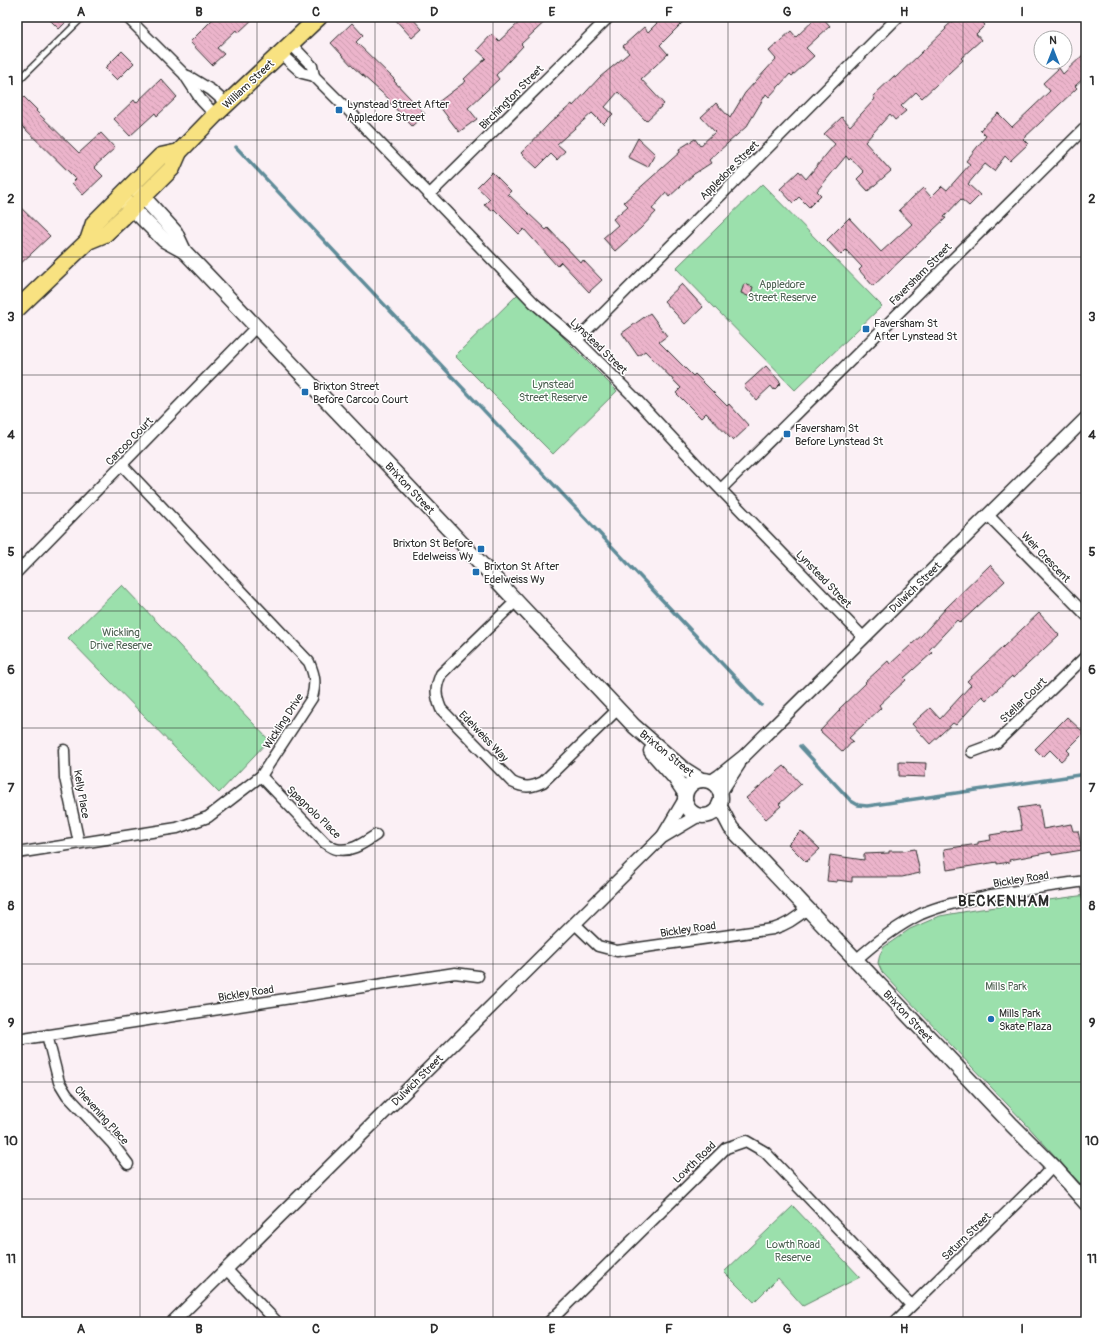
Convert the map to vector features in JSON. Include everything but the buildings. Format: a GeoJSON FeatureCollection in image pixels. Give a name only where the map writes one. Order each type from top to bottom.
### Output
{"type":"FeatureCollection","features":[{"type":"Feature","properties":{"kind":"main road","name":"William Street"},"geometry":{"type":"LineString","coordinates":[[17,309],[88,241],[105,234],[136,197],[161,156],[179,152],[215,115],[319,17]]}},
{"type":"Feature","properties":{"kind":"main road","name":"William Street"},"geometry":{"type":"LineString","coordinates":[[88,241],[94,223],[121,197],[136,197]]}},
{"type":"Feature","properties":{"kind":"main road","name":"Brixton Street"},"geometry":{"type":"LineString","coordinates":[[136,197],[175,232],[184,251],[634,726],[682,768],[706,781]]}},
{"type":"Feature","properties":{"kind":"main road","name":"Brixton Street"},"geometry":{"type":"LineString","coordinates":[[634,726],[651,752],[675,778],[685,796]]}},
{"type":"Feature","properties":{"kind":"main road"},"geometry":{"type":"LineString","coordinates":[[706,781],[718,788],[720,799],[715,810],[702,815],[689,809],[686,804],[685,796],[692,783],[706,781]]}},
{"type":"Feature","properties":{"kind":"main road","name":"Brixton Street"},"geometry":{"type":"LineString","coordinates":[[720,799],[731,828]]}},
{"type":"Feature","properties":{"kind":"main road","name":"Brixton Street"},"geometry":{"type":"LineString","coordinates":[[702,815],[731,828],[1012,1125],[1053,1166],[1086,1203]]}},
{"type":"Feature","properties":{"kind":"street"},"geometry":{"type":"LineString","coordinates":[[127,17],[184,74],[201,100],[215,115]]}},
{"type":"Feature","properties":{"kind":"street","name":"Birchington Street"},"geometry":{"type":"LineString","coordinates":[[429,195],[609,17]]}},
{"type":"Feature","properties":{"kind":"street","name":"Appledore Street"},"geometry":{"type":"LineString","coordinates":[[577,340],[898,17]]}},
{"type":"Feature","properties":{"kind":"street","name":"Lynstead Street"},"geometry":{"type":"LineString","coordinates":[[286,49],[312,66],[314,76]]}},
{"type":"Feature","properties":{"kind":"street","name":"Lynstead Street"},"geometry":{"type":"LineString","coordinates":[[286,49],[302,73],[314,76],[534,303],[577,340],[634,397],[863,637]]}},
{"type":"Feature","properties":{"kind":"street"},"geometry":{"type":"LineString","coordinates":[[184,74],[211,90],[227,104]]}},
{"type":"Feature","properties":{"kind":"street","name":"Faversham Street"},"geometry":{"type":"LineString","coordinates":[[721,489],[1086,127]]}},
{"type":"Feature","properties":{"kind":"street","name":"Carcoo Court"},"geometry":{"type":"LineString","coordinates":[[17,572],[256,327]]}},
{"type":"Feature","properties":{"kind":"street","name":"Dulwich Street"},"geometry":{"type":"LineString","coordinates":[[706,781],[719,776],[744,756],[1086,418]]}},
{"type":"Feature","properties":{"kind":"street","name":"Wickling Drive"},"geometry":{"type":"LineString","coordinates":[[17,853],[177,828],[208,817],[261,776],[312,698],[315,686],[314,675],[309,662],[122,465]]}},
{"type":"Feature","properties":{"kind":"street","name":"Weir Crescent"},"geometry":{"type":"LineString","coordinates":[[988,515],[1086,615]]}},
{"type":"Feature","properties":{"kind":"street","name":"Edelweiss Way"},"geometry":{"type":"LineString","coordinates":[[516,601],[441,674],[437,685],[436,697],[441,709],[512,782],[520,786],[532,787],[543,782],[618,709]]}},
{"type":"Feature","properties":{"kind":"street","name":"Stellar Court"},"geometry":{"type":"LineString","coordinates":[[972,752],[996,743],[1086,656]]}},
{"type":"Feature","properties":{"kind":"street","name":"Kelly Place"},"geometry":{"type":"LineString","coordinates":[[64,750],[65,778],[79,843]]}},
{"type":"Feature","properties":{"kind":"street","name":"Dulwich Street"},"geometry":{"type":"LineString","coordinates":[[720,799],[744,756]]}},
{"type":"Feature","properties":{"kind":"street","name":"Spagnolo Place"},"geometry":{"type":"LineString","coordinates":[[261,776],[325,843],[335,849],[357,847],[376,835]]}},
{"type":"Feature","properties":{"kind":"street","name":"Dulwich Street"},"geometry":{"type":"LineString","coordinates":[[173,1322],[662,837],[685,796]]}},
{"type":"Feature","properties":{"kind":"street","name":"Dulwich Street"},"geometry":{"type":"LineString","coordinates":[[662,837],[702,815]]}},
{"type":"Feature","properties":{"kind":"street","name":"Bickley Road"},"geometry":{"type":"LineString","coordinates":[[856,960],[892,930],[921,914],[937,908],[961,901],[1084,881]]}},
{"type":"Feature","properties":{"kind":"street","name":"Bickley Road"},"geometry":{"type":"LineString","coordinates":[[575,924],[598,946],[616,951],[773,929],[784,926],[799,917],[808,908]]}},
{"type":"Feature","properties":{"kind":"street","name":"Bickley Road"},"geometry":{"type":"LineString","coordinates":[[17,1040],[454,973],[478,976]]}},
{"type":"Feature","properties":{"kind":"street","name":"Chevening Place"},"geometry":{"type":"LineString","coordinates":[[47,1035],[59,1082],[67,1094],[128,1164]]}},
{"type":"Feature","properties":{"kind":"street","name":"Lowth Road"},"geometry":{"type":"LineString","coordinates":[[549,1322],[726,1148],[746,1141],[765,1152],[911,1305]]}},
{"type":"Feature","properties":{"kind":"street","name":"Saturn Street"},"geometry":{"type":"LineString","coordinates":[[895,1322],[1037,1184],[1053,1166]]}},
{"type":"Feature","properties":{"kind":"street"},"geometry":{"type":"LineString","coordinates":[[226,1269],[277,1322]]}},
{"type":"Feature","properties":{"kind":"lane"},"geometry":{"type":"LineString","coordinates":[[17,82],[83,17]]}},
{"type":"Feature","properties":{"kind":"lane"},"geometry":{"type":"LineString","coordinates":[[1084,881],[1086,900]]}},
{"type":"Feature","properties":{"kind":"green space","name":"Appledore Street Reserve"},"geometry":{"type":"Polygon","coordinates":[[[762,184],[882,306],[795,390],[676,268],[762,184]]]}},
{"type":"Feature","properties":{"kind":"green space","name":"Lynstead Street Reserve"},"geometry":{"type":"Polygon","coordinates":[[[519,293],[617,391],[553,454],[455,356],[519,293]]]}},
{"type":"Feature","properties":{"kind":"green space","name":"Wickling Drive Reserve"},"geometry":{"type":"Polygon","coordinates":[[[122,585],[269,740],[219,793],[68,638],[122,585]]]}},
{"type":"Feature","properties":{"kind":"green space","name":"Mills Park"},"geometry":{"type":"Polygon","coordinates":[[[1086,895],[1086,1190],[1025,1123],[882,972],[878,963],[880,954],[884,947],[910,929],[940,916],[1086,895]]]}},
{"type":"Feature","properties":{"kind":"green space","name":"Lowth Road Reserve"},"geometry":{"type":"Polygon","coordinates":[[[793,1206],[860,1277],[803,1306],[778,1278],[754,1302],[724,1272],[793,1206]]]}},
{"type":"Feature","properties":{"kind":"waterway"},"geometry":{"type":"LineString","coordinates":[[236,147],[761,705]]}},
{"type":"Feature","properties":{"kind":"waterway"},"geometry":{"type":"LineString","coordinates":[[800,746],[851,801],[858,805],[867,806],[1086,774]]}},
{"type":"Feature","properties":{"kind":"place","name":"Lynstead Street After Appledore Street"},"geometry":{"type":"Point","coordinates":[339,110]}},
{"type":"Feature","properties":{"kind":"place","name":"Faversham St After Lynstead St"},"geometry":{"type":"Point","coordinates":[866,329]}},
{"type":"Feature","properties":{"kind":"place","name":"Brixton Street Before Carcoo Court"},"geometry":{"type":"Point","coordinates":[305,392]}},
{"type":"Feature","properties":{"kind":"place","name":"Faversham St Before Lynstead St"},"geometry":{"type":"Point","coordinates":[787,434]}},
{"type":"Feature","properties":{"kind":"place","name":"Brixton St Before Edelweiss Wy"},"geometry":{"type":"Point","coordinates":[481,549]}},
{"type":"Feature","properties":{"kind":"place","name":"Brixton St After Edelweiss Wy"},"geometry":{"type":"Point","coordinates":[476,572]}},
{"type":"Feature","properties":{"kind":"place","name":"Mills Park Skate Plaza"},"geometry":{"type":"Point","coordinates":[991,1019]}},
{"type":"Feature","properties":{"kind":"district","name":"BECKENHAM"},"geometry":{"type":"Point","coordinates":[1004,901]}}]}
